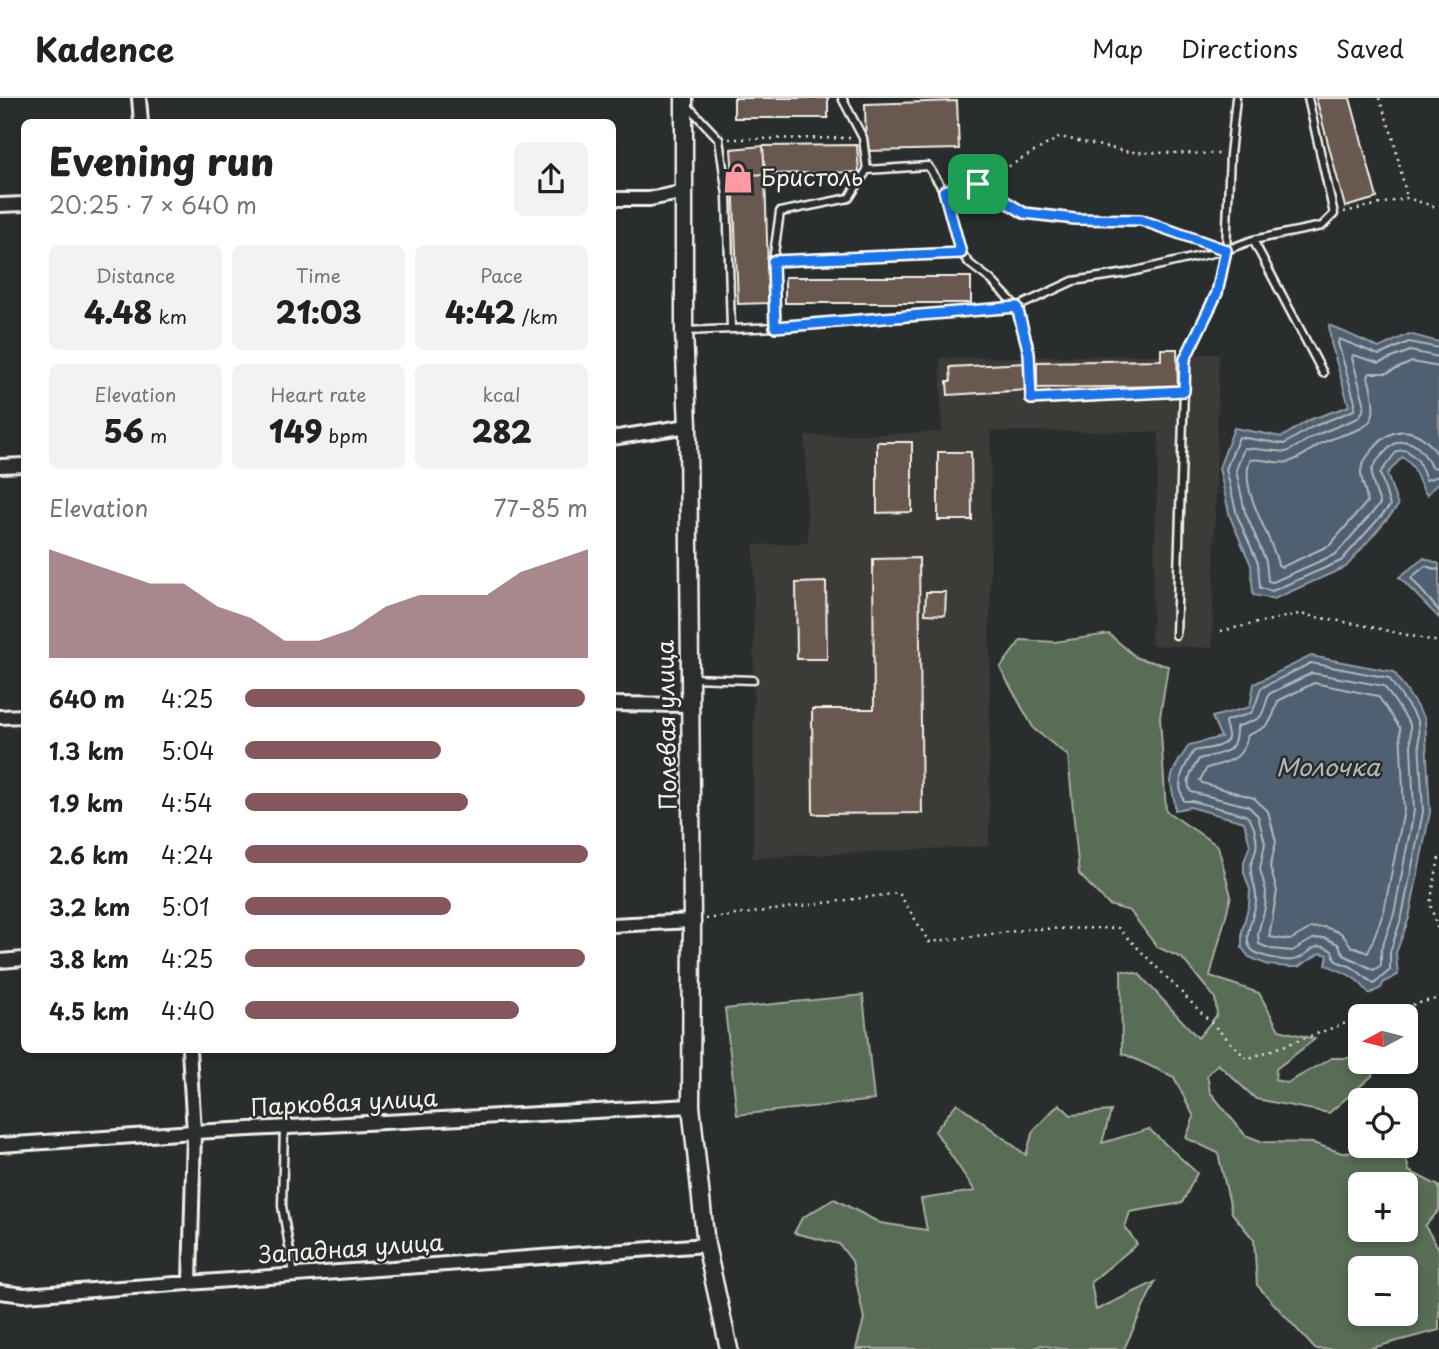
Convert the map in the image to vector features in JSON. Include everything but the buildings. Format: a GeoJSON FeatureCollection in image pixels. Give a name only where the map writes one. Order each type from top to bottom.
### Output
{"type":"FeatureCollection","features":[{"type":"Feature","properties":{"kind":"street"},"geometry":{"type":"LineString","coordinates":[[139,98],[141,119]]}},
{"type":"Feature","properties":{"kind":"street","name":"Полевая улица"},"geometry":{"type":"LineString","coordinates":[[684,100],[684,331],[688,426],[692,920],[691,1106],[706,1244],[729,1349]]}},
{"type":"Feature","properties":{"kind":"street"},"geometry":{"type":"LineString","coordinates":[[616,199],[649,199],[685,192]]}},
{"type":"Feature","properties":{"kind":"street"},"geometry":{"type":"LineString","coordinates":[[0,205],[21,204]]}},
{"type":"Feature","properties":{"kind":"street"},"geometry":{"type":"LineString","coordinates":[[616,437],[688,426]]}},
{"type":"Feature","properties":{"kind":"street"},"geometry":{"type":"LineString","coordinates":[[0,466],[21,465]]}},
{"type":"Feature","properties":{"kind":"street"},"geometry":{"type":"LineString","coordinates":[[616,704],[689,705]]}},
{"type":"Feature","properties":{"kind":"street"},"geometry":{"type":"LineString","coordinates":[[0,717],[21,716]]}},
{"type":"Feature","properties":{"kind":"street"},"geometry":{"type":"LineString","coordinates":[[616,925],[692,920]]}},
{"type":"Feature","properties":{"kind":"street"},"geometry":{"type":"LineString","coordinates":[[0,961],[21,959]]}},
{"type":"Feature","properties":{"kind":"street"},"geometry":{"type":"LineString","coordinates":[[189,1053],[194,1132],[190,1281]]}},
{"type":"Feature","properties":{"kind":"street","name":"Парковая улица"},"geometry":{"type":"LineString","coordinates":[[0,1145],[691,1106]]}},
{"type":"Feature","properties":{"kind":"street","name":"Западная улица"},"geometry":{"type":"LineString","coordinates":[[0,1292],[24,1295],[706,1244]]}},
{"type":"Feature","properties":{"kind":"lane"},"geometry":{"type":"LineString","coordinates":[[684,331],[775,327],[773,261],[780,212],[849,198],[867,170],[863,138],[842,98]]}},
{"type":"Feature","properties":{"kind":"lane"},"geometry":{"type":"LineString","coordinates":[[1176,635],[1185,359],[1217,293],[1226,250],[1230,155],[1236,98]]}},
{"type":"Feature","properties":{"kind":"lane"},"geometry":{"type":"LineString","coordinates":[[1017,307],[1073,281],[1127,273],[1226,250],[1253,240],[1322,226],[1334,214],[1308,98]]}},
{"type":"Feature","properties":{"kind":"lane"},"geometry":{"type":"LineString","coordinates":[[684,100],[719,139],[727,195],[731,328]]}},
{"type":"Feature","properties":{"kind":"lane"},"geometry":{"type":"LineString","coordinates":[[867,170],[928,166],[944,191],[961,253],[1017,307],[1029,353],[1031,399],[1184,391]]}},
{"type":"Feature","properties":{"kind":"lane"},"geometry":{"type":"LineString","coordinates":[[1253,240],[1323,373]]}},
{"type":"Feature","properties":{"kind":"lane"},"geometry":{"type":"LineString","coordinates":[[773,261],[961,253]]}},
{"type":"Feature","properties":{"kind":"lane"},"geometry":{"type":"LineString","coordinates":[[689,678],[754,680]]}},
{"type":"Feature","properties":{"kind":"lane"},"geometry":{"type":"LineString","coordinates":[[284,1128],[282,1206],[293,1274]]}},
{"type":"Feature","properties":{"kind":"path"},"geometry":{"type":"LineString","coordinates":[[1379,98],[1393,137],[1407,198]]}},
{"type":"Feature","properties":{"kind":"path"},"geometry":{"type":"LineString","coordinates":[[944,191],[978,184],[1060,137],[1129,152],[1230,155]]}},
{"type":"Feature","properties":{"kind":"path"},"geometry":{"type":"LineString","coordinates":[[719,139],[863,138]]}},
{"type":"Feature","properties":{"kind":"path"},"geometry":{"type":"LineString","coordinates":[[978,184],[1024,213],[1075,219],[1141,220],[1226,250]]}},
{"type":"Feature","properties":{"kind":"path"},"geometry":{"type":"LineString","coordinates":[[1334,214],[1407,198],[1439,208]]}},
{"type":"Feature","properties":{"kind":"path"},"geometry":{"type":"LineString","coordinates":[[775,327],[1017,307]]}},
{"type":"Feature","properties":{"kind":"path"},"geometry":{"type":"LineString","coordinates":[[1221,631],[1299,614],[1439,642]]}},
{"type":"Feature","properties":{"kind":"path"},"geometry":{"type":"LineString","coordinates":[[1439,858],[1430,904],[1439,933]]}},
{"type":"Feature","properties":{"kind":"path"},"geometry":{"type":"LineString","coordinates":[[692,920],[899,893],[929,942],[1031,929],[1118,929],[1247,1059],[1348,1022]]}},
{"type":"Feature","properties":{"kind":"path"},"geometry":{"type":"LineString","coordinates":[[1416,1004],[1439,998]]}},
{"type":"Feature","properties":{"kind":"shaded area"},"geometry":{"type":"Polygon","coordinates":[[[1219,354],[1212,648],[1151,645],[1159,432],[991,431],[989,846],[753,858],[754,545],[808,543],[805,436],[942,432],[940,358],[1219,354]]]}},
{"type":"Feature","properties":{"kind":"green space"},"geometry":{"type":"Polygon","coordinates":[[[1109,634],[1137,658],[1168,666],[1160,717],[1166,811],[1218,846],[1231,896],[1210,976],[1259,993],[1279,1030],[1315,1039],[1276,1069],[1275,1080],[1287,1083],[1332,1058],[1348,1058],[1348,1074],[1373,1074],[1358,1088],[1348,1088],[1348,1097],[1329,1113],[1256,1099],[1218,1064],[1207,1075],[1210,1092],[1245,1135],[1263,1142],[1313,1143],[1348,1153],[1348,1158],[1406,1158],[1411,1172],[1348,1172],[1348,1242],[1418,1242],[1418,1176],[1439,1186],[1439,1210],[1425,1226],[1439,1249],[1439,1330],[1368,1349],[1315,1349],[1257,1285],[1254,1240],[1232,1213],[1218,1153],[1186,1138],[1194,1117],[1174,1077],[1122,1053],[1121,970],[1139,974],[1198,1038],[1217,1015],[1215,998],[1182,958],[1157,947],[1130,911],[1109,905],[1079,874],[1068,756],[1034,729],[1000,668],[1021,640],[1055,642],[1109,634]]]}},
{"type":"Feature","properties":{"kind":"green space"},"geometry":{"type":"Polygon","coordinates":[[[863,995],[874,1100],[737,1115],[725,1009],[863,995]]]}},
{"type":"Feature","properties":{"kind":"green space"},"geometry":{"type":"Polygon","coordinates":[[[957,1103],[1026,1155],[1033,1131],[1059,1104],[1071,1115],[1111,1111],[1102,1143],[1149,1129],[1197,1173],[1182,1203],[1130,1212],[1125,1227],[1137,1244],[1091,1282],[1096,1310],[1155,1282],[1124,1349],[1061,1349],[1041,1345],[1033,1349],[856,1349],[864,1319],[852,1261],[839,1244],[794,1233],[802,1218],[834,1199],[880,1223],[927,1230],[921,1199],[975,1191],[935,1131],[957,1103]]]}},
{"type":"Feature","properties":{"kind":"water"},"geometry":{"type":"Polygon","coordinates":[[[1329,325],[1379,348],[1409,334],[1439,342],[1439,482],[1427,495],[1411,465],[1402,457],[1387,474],[1398,506],[1346,567],[1274,599],[1253,595],[1251,565],[1230,517],[1219,468],[1234,428],[1282,437],[1309,420],[1349,406],[1331,343],[1329,325]]]}},
{"type":"Feature","properties":{"kind":"water"},"geometry":{"type":"Polygon","coordinates":[[[1424,558],[1439,564],[1439,618],[1399,577],[1424,558]]]}},
{"type":"Feature","properties":{"kind":"water","name":"Молочка"},"geometry":{"type":"Polygon","coordinates":[[[1311,656],[1394,672],[1425,719],[1430,812],[1409,918],[1396,953],[1398,975],[1369,994],[1355,979],[1326,965],[1328,955],[1320,953],[1298,967],[1268,965],[1249,957],[1242,948],[1242,931],[1250,890],[1244,872],[1244,862],[1250,845],[1244,822],[1190,807],[1175,810],[1171,781],[1173,772],[1189,745],[1221,737],[1212,717],[1250,707],[1254,684],[1311,656]]]}},
{"type":"Feature","properties":{"kind":"place","name":"Бристоль"},"geometry":{"type":"Point","coordinates":[738,178]}},
{"type":"Feature","properties":{"kind":"route"},"geometry":{"type":"LineString","coordinates":[[978,184],[1024,213],[1075,219],[1141,220],[1226,250],[1217,293],[1185,359],[1184,391],[1031,399],[1029,353],[1017,307],[775,327],[773,261],[961,253],[944,191],[978,184]]}}]}
